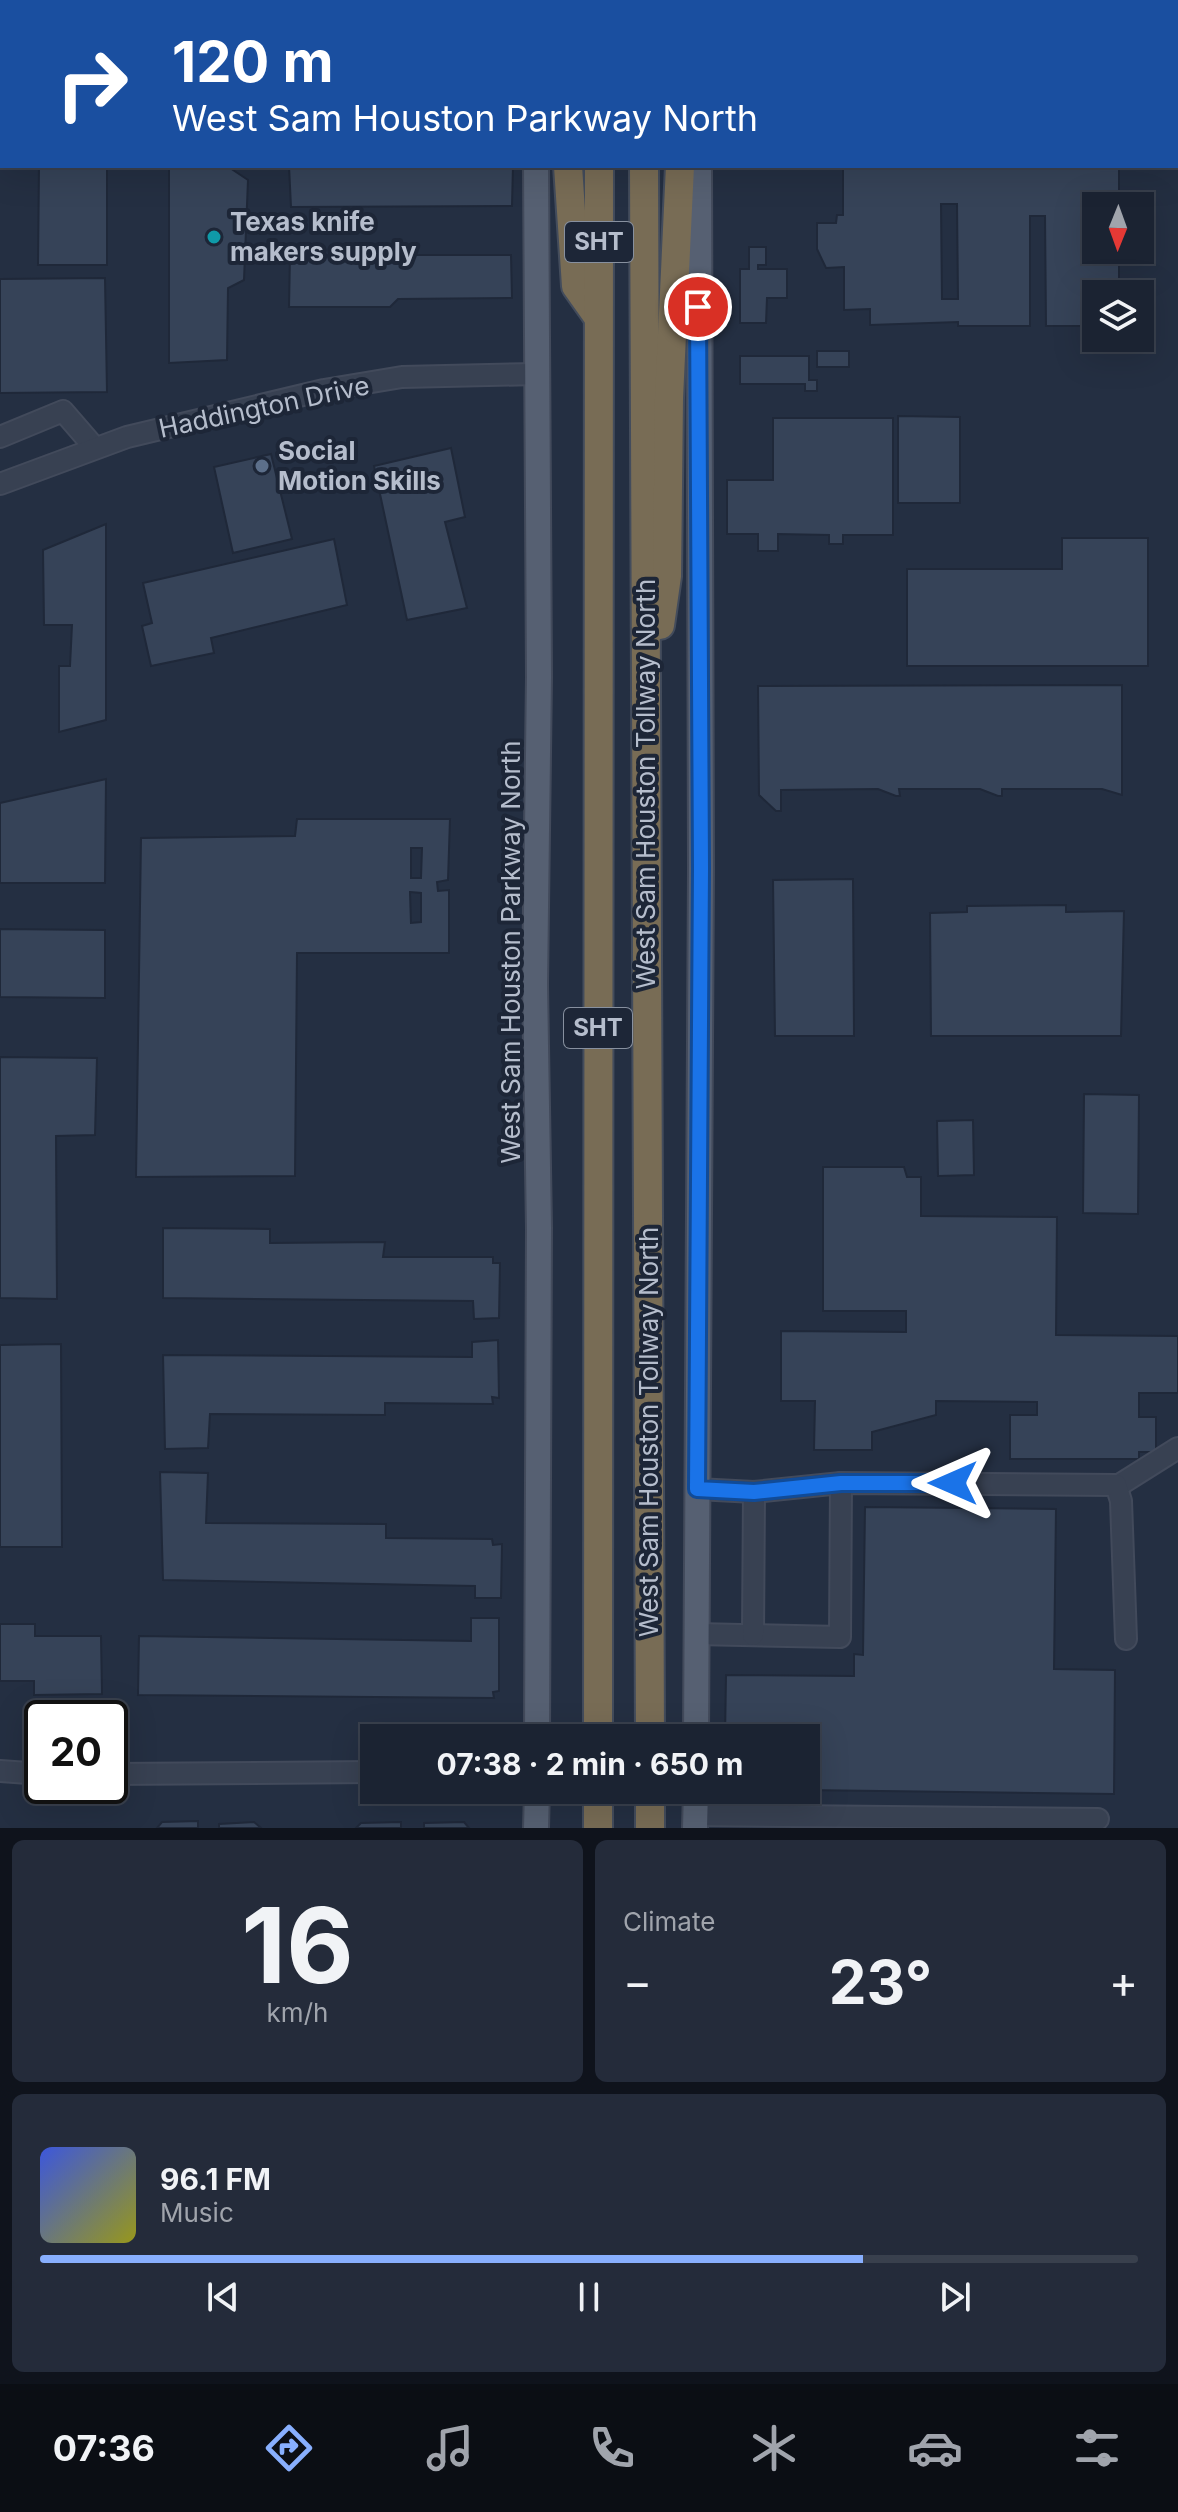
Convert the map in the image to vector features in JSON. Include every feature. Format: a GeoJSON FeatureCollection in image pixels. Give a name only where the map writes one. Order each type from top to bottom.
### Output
{"type":"FeatureCollection","features":[{"type":"Feature","properties":{"kind":"highway"},"geometry":{"type":"LineString","coordinates":[[568,168],[576,286],[598,317]]}},
{"type":"Feature","properties":{"kind":"highway","name":"West Sam Houston Tollway North"},"geometry":{"type":"LineString","coordinates":[[598,1724],[599,168]]}},
{"type":"Feature","properties":{"kind":"highway","name":"West Sam Houston Tollway North"},"geometry":{"type":"LineString","coordinates":[[644,168],[650,1724]]}},
{"type":"Feature","properties":{"kind":"highway"},"geometry":{"type":"LineString","coordinates":[[646,725],[667,576],[669,398],[680,168]]}},
{"type":"Feature","properties":{"kind":"highway"},"geometry":{"type":"LineString","coordinates":[[598,1804],[598,1828]]}},
{"type":"Feature","properties":{"kind":"main road","name":"West Sam Houston Parkway North"},"geometry":{"type":"LineString","coordinates":[[536,168],[539,692],[535,985],[539,1199],[537,1724]]}},
{"type":"Feature","properties":{"kind":"main road"},"geometry":{"type":"LineString","coordinates":[[696,1724],[701,883],[699,168]]}},
{"type":"Feature","properties":{"kind":"main road"},"geometry":{"type":"LineString","coordinates":[[536,1828],[537,1804]]}},
{"type":"Feature","properties":{"kind":"street","name":"Haddington Drive"},"geometry":{"type":"LineString","coordinates":[[0,484],[127,437],[324,390],[402,377],[536,374]]}},
{"type":"Feature","properties":{"kind":"street"},"geometry":{"type":"LineString","coordinates":[[0,437],[63,411],[95,448]]}},
{"type":"Feature","properties":{"kind":"street"},"geometry":{"type":"LineString","coordinates":[[697,1489],[754,1492],[841,1483],[1098,1483],[1116,1487],[1178,1448]]}},
{"type":"Feature","properties":{"kind":"street"},"geometry":{"type":"LineString","coordinates":[[696,1634],[840,1637],[841,1483]]}},
{"type":"Feature","properties":{"kind":"street"},"geometry":{"type":"LineString","coordinates":[[1116,1487],[1122,1517],[1126,1639]]}},
{"type":"Feature","properties":{"kind":"street"},"geometry":{"type":"LineString","coordinates":[[753,1635],[754,1492]]}},
{"type":"Feature","properties":{"kind":"street"},"geometry":{"type":"LineString","coordinates":[[0,1771],[24,1773]]}},
{"type":"Feature","properties":{"kind":"street"},"geometry":{"type":"LineString","coordinates":[[128,1774],[360,1772]]}},
{"type":"Feature","properties":{"kind":"street"},"geometry":{"type":"LineString","coordinates":[[695,1822],[1098,1819]]}},
{"type":"Feature","properties":{"kind":"building"},"geometry":{"type":"Polygon","coordinates":[[[39,168],[107,168],[107,265],[38,265],[39,168]]]}},
{"type":"Feature","properties":{"kind":"building"},"geometry":{"type":"Polygon","coordinates":[[[169,168],[230,168],[248,180],[244,280],[228,288],[227,360],[169,363],[169,168]]]}},
{"type":"Feature","properties":{"kind":"building"},"geometry":{"type":"Polygon","coordinates":[[[289,168],[513,168],[512,206],[291,207],[289,168]]]}},
{"type":"Feature","properties":{"kind":"building"},"geometry":{"type":"Polygon","coordinates":[[[843,168],[1119,168],[1119,192],[1082,192],[1082,264],[1119,264],[1119,280],[1082,280],[1082,326],[1046,326],[1045,216],[1030,216],[1030,326],[958,326],[958,322],[870,325],[870,309],[844,310],[844,267],[826,268],[817,249],[817,223],[836,223],[837,215],[843,215],[843,168]],[[941,204],[942,299],[958,299],[957,204],[941,204]]]}},
{"type":"Feature","properties":{"kind":"building"},"geometry":{"type":"Polygon","coordinates":[[[749,247],[766,247],[766,265],[758,265],[758,269],[787,269],[787,298],[767,298],[766,323],[740,323],[740,269],[749,269],[749,247]]]}},
{"type":"Feature","properties":{"kind":"building"},"geometry":{"type":"Polygon","coordinates":[[[290,255],[511,255],[512,298],[398,299],[390,307],[289,307],[290,255]]]}},
{"type":"Feature","properties":{"kind":"building"},"geometry":{"type":"Polygon","coordinates":[[[105,278],[107,392],[0,393],[0,279],[105,278]]]}},
{"type":"Feature","properties":{"kind":"building"},"geometry":{"type":"Polygon","coordinates":[[[817,351],[849,351],[849,367],[817,367],[817,351]]]}},
{"type":"Feature","properties":{"kind":"building"},"geometry":{"type":"Polygon","coordinates":[[[740,356],[809,356],[809,380],[817,380],[817,391],[805,391],[805,384],[740,384],[740,356]]]}},
{"type":"Feature","properties":{"kind":"building"},"geometry":{"type":"Polygon","coordinates":[[[898,416],[960,417],[960,503],[898,503],[898,416]]]}},
{"type":"Feature","properties":{"kind":"building"},"geometry":{"type":"Polygon","coordinates":[[[773,418],[893,418],[893,535],[843,535],[843,544],[829,544],[829,535],[778,534],[778,551],[758,551],[758,534],[727,534],[727,480],[773,480],[773,418]]]}},
{"type":"Feature","properties":{"kind":"building"},"geometry":{"type":"Polygon","coordinates":[[[451,448],[465,517],[445,522],[467,608],[407,620],[374,466],[451,448]]]}},
{"type":"Feature","properties":{"kind":"building"},"geometry":{"type":"Polygon","coordinates":[[[271,454],[292,539],[233,553],[214,467],[271,454]]]}},
{"type":"Feature","properties":{"kind":"building"},"geometry":{"type":"Polygon","coordinates":[[[106,524],[106,720],[59,732],[59,666],[70,666],[72,625],[44,625],[43,550],[106,524]]]}},
{"type":"Feature","properties":{"kind":"building"},"geometry":{"type":"Polygon","coordinates":[[[1062,538],[1148,538],[1148,666],[907,666],[907,569],[1062,569],[1062,538]]]}},
{"type":"Feature","properties":{"kind":"building"},"geometry":{"type":"Polygon","coordinates":[[[334,539],[347,605],[211,638],[214,653],[151,666],[142,626],[152,623],[143,583],[334,539]]]}},
{"type":"Feature","properties":{"kind":"building"},"geometry":{"type":"Polygon","coordinates":[[[1122,685],[1122,795],[1102,789],[1002,789],[1002,796],[980,789],[899,789],[900,796],[878,789],[781,790],[781,811],[776,811],[759,795],[758,686],[1122,685]]]}},
{"type":"Feature","properties":{"kind":"building"},"geometry":{"type":"Polygon","coordinates":[[[106,779],[105,883],[0,883],[0,803],[106,779]]]}},
{"type":"Feature","properties":{"kind":"building"},"geometry":{"type":"Polygon","coordinates":[[[297,819],[450,819],[448,880],[437,882],[438,891],[449,890],[449,953],[297,953],[295,1176],[136,1177],[141,838],[295,836],[297,819]],[[411,848],[411,878],[421,878],[422,848],[411,848]],[[410,892],[411,923],[421,922],[421,893],[410,892]]]}},
{"type":"Feature","properties":{"kind":"building"},"geometry":{"type":"Polygon","coordinates":[[[853,879],[854,1036],[775,1036],[773,880],[853,879]]]}},
{"type":"Feature","properties":{"kind":"building"},"geometry":{"type":"Polygon","coordinates":[[[1066,905],[1066,912],[1124,911],[1121,1036],[931,1036],[930,913],[967,912],[967,906],[1066,905]]]}},
{"type":"Feature","properties":{"kind":"building"},"geometry":{"type":"Polygon","coordinates":[[[0,929],[105,930],[105,998],[0,997],[0,929]]]}},
{"type":"Feature","properties":{"kind":"building"},"geometry":{"type":"Polygon","coordinates":[[[0,1057],[97,1058],[95,1135],[56,1136],[57,1299],[0,1298],[0,1057]]]}},
{"type":"Feature","properties":{"kind":"building"},"geometry":{"type":"Polygon","coordinates":[[[1084,1094],[1139,1095],[1138,1214],[1083,1213],[1084,1094]]]}},
{"type":"Feature","properties":{"kind":"building"},"geometry":{"type":"Polygon","coordinates":[[[973,1120],[974,1175],[938,1176],[937,1121],[973,1120]]]}},
{"type":"Feature","properties":{"kind":"building"},"geometry":{"type":"Polygon","coordinates":[[[823,1167],[904,1167],[907,1177],[921,1177],[921,1216],[1057,1217],[1056,1335],[1178,1336],[1178,1393],[1139,1393],[1139,1417],[1156,1417],[1156,1452],[1139,1452],[1139,1459],[1010,1459],[1010,1415],[1037,1415],[1037,1402],[936,1401],[936,1415],[872,1432],[872,1450],[814,1450],[815,1401],[781,1401],[781,1331],[906,1332],[906,1311],[823,1311],[823,1167]]]}},
{"type":"Feature","properties":{"kind":"building"},"geometry":{"type":"Polygon","coordinates":[[[163,1228],[270,1229],[270,1243],[385,1242],[383,1257],[493,1257],[493,1263],[500,1263],[499,1318],[474,1319],[473,1301],[163,1298],[163,1228]]]}},
{"type":"Feature","properties":{"kind":"building"},"geometry":{"type":"Polygon","coordinates":[[[498,1340],[499,1398],[492,1397],[493,1404],[385,1403],[385,1415],[210,1414],[208,1448],[165,1449],[163,1355],[472,1357],[472,1342],[498,1340]]]}},
{"type":"Feature","properties":{"kind":"building"},"geometry":{"type":"Polygon","coordinates":[[[61,1344],[62,1547],[0,1547],[0,1345],[61,1344]]]}},
{"type":"Feature","properties":{"kind":"building"},"geometry":{"type":"Polygon","coordinates":[[[160,1472],[208,1473],[206,1523],[386,1524],[386,1538],[492,1539],[493,1545],[502,1544],[501,1598],[475,1598],[475,1586],[163,1580],[160,1472]]]}},
{"type":"Feature","properties":{"kind":"building"},"geometry":{"type":"Polygon","coordinates":[[[865,1507],[1056,1509],[1054,1669],[1115,1670],[1114,1794],[820,1790],[820,1724],[725,1724],[726,1675],[854,1676],[854,1654],[863,1655],[865,1507]]]}},
{"type":"Feature","properties":{"kind":"building"},"geometry":{"type":"Polygon","coordinates":[[[471,1618],[499,1618],[499,1691],[493,1692],[494,1698],[138,1695],[139,1636],[471,1641],[471,1618]]]}},
{"type":"Feature","properties":{"kind":"building"},"geometry":{"type":"Polygon","coordinates":[[[0,1624],[35,1624],[35,1636],[101,1636],[102,1694],[34,1695],[34,1681],[0,1681],[0,1624]]]}},
{"type":"Feature","properties":{"kind":"building"},"geometry":{"type":"Polygon","coordinates":[[[198,1821],[198,1828],[157,1828],[162,1822],[198,1821]]]}},
{"type":"Feature","properties":{"kind":"building"},"geometry":{"type":"Polygon","coordinates":[[[254,1822],[261,1828],[219,1828],[219,1824],[254,1822]]]}},
{"type":"Feature","properties":{"kind":"building"},"geometry":{"type":"Polygon","coordinates":[[[401,1822],[401,1828],[356,1828],[361,1823],[401,1822]]]}},
{"type":"Feature","properties":{"kind":"building"},"geometry":{"type":"Polygon","coordinates":[[[464,1822],[469,1828],[424,1828],[424,1823],[464,1822]]]}},
{"type":"Feature","properties":{"kind":"place","name":"Texas knife makers supply"},"geometry":{"type":"Point","coordinates":[214,237]}},
{"type":"Feature","properties":{"kind":"place","name":"Social Motion Skills"},"geometry":{"type":"Point","coordinates":[262,466]}},
{"type":"Feature","properties":{"kind":"route"},"geometry":{"type":"LineString","coordinates":[[698,307],[701,868],[697,1489],[754,1492],[841,1483],[953,1483]]}}]}
